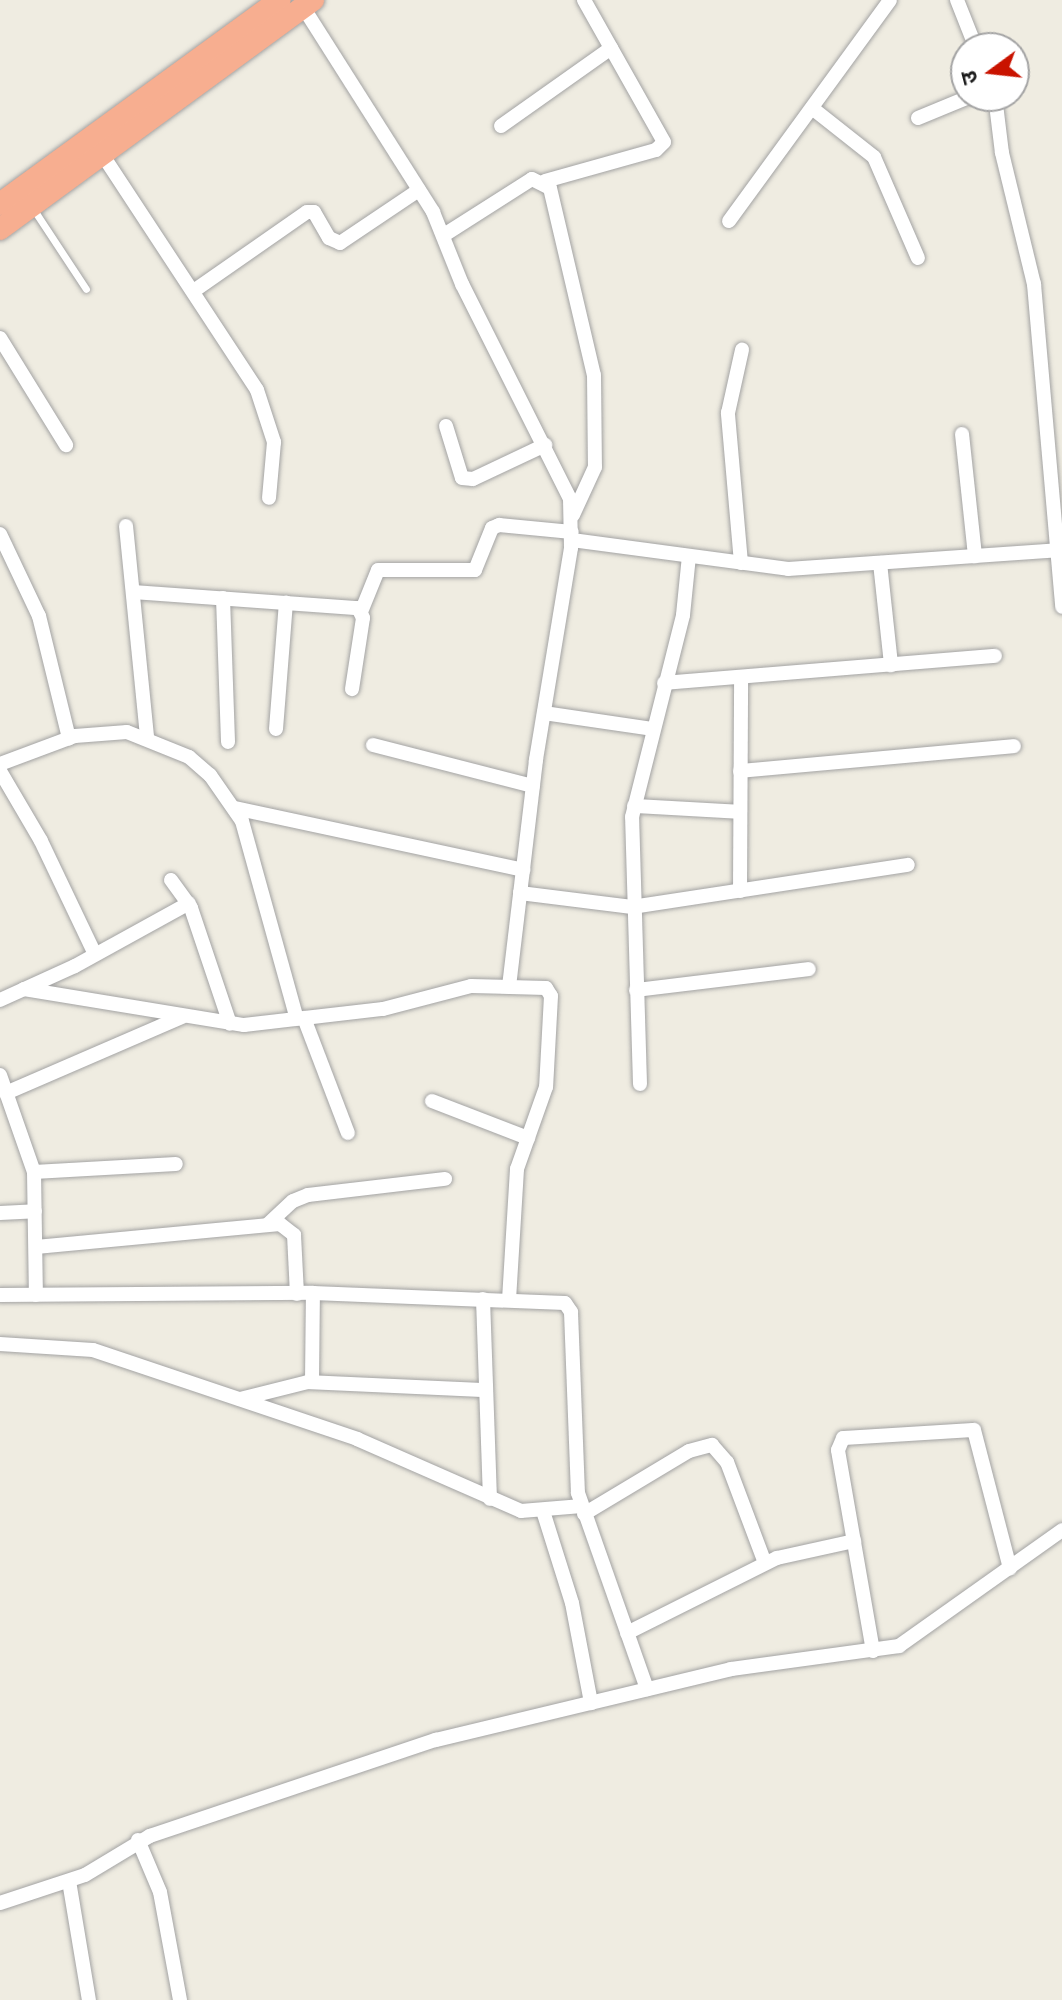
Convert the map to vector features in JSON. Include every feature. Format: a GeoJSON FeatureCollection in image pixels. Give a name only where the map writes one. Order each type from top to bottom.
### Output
{"type":"FeatureCollection","features":[{"type":"Feature","properties":{"kind":"highway"},"geometry":{"type":"LineString","coordinates":[[0,204],[280,0]]}},
{"type":"Feature","properties":{"kind":"highway"},"geometry":{"type":"LineString","coordinates":[[0,229],[308,4]]}},
{"type":"Feature","properties":{"kind":"street"},"geometry":{"type":"LineString","coordinates":[[444,235],[532,179],[545,181],[662,147],[663,137],[584,0]]}},
{"type":"Feature","properties":{"kind":"street"},"geometry":{"type":"LineString","coordinates":[[729,221],[890,0]]}},
{"type":"Feature","properties":{"kind":"street"},"geometry":{"type":"LineString","coordinates":[[957,0],[970,32]]}},
{"type":"Feature","properties":{"kind":"street"},"geometry":{"type":"LineString","coordinates":[[308,4],[444,235],[462,284],[545,445],[572,515],[572,536],[533,786],[509,986]]}},
{"type":"Feature","properties":{"kind":"street"},"geometry":{"type":"LineString","coordinates":[[501,126],[611,48]]}},
{"type":"Feature","properties":{"kind":"street"},"geometry":{"type":"LineString","coordinates":[[918,118],[950,105]]}},
{"type":"Feature","properties":{"kind":"street"},"geometry":{"type":"LineString","coordinates":[[812,108],[874,157],[918,258]]}},
{"type":"Feature","properties":{"kind":"street"},"geometry":{"type":"LineString","coordinates":[[997,112],[1002,153],[1032,264],[1062,607]]}},
{"type":"Feature","properties":{"kind":"street"},"geometry":{"type":"LineString","coordinates":[[102,154],[230,342],[269,420],[274,460],[269,498]]}},
{"type":"Feature","properties":{"kind":"street"},"geometry":{"type":"LineString","coordinates":[[545,181],[594,375],[595,467],[572,515]]}},
{"type":"Feature","properties":{"kind":"street"},"geometry":{"type":"LineString","coordinates":[[195,290],[307,212],[314,212],[329,238],[340,243],[419,190]]}},
{"type":"Feature","properties":{"kind":"street"},"geometry":{"type":"LineString","coordinates":[[0,338],[66,445]]}},
{"type":"Feature","properties":{"kind":"street"},"geometry":{"type":"LineString","coordinates":[[741,563],[728,413],[742,350]]}},
{"type":"Feature","properties":{"kind":"street"},"geometry":{"type":"LineString","coordinates":[[446,426],[462,478],[473,479],[545,445]]}},
{"type":"Feature","properties":{"kind":"street"},"geometry":{"type":"LineString","coordinates":[[962,434],[975,556]]}},
{"type":"Feature","properties":{"kind":"street"},"geometry":{"type":"LineString","coordinates":[[352,689],[361,612],[378,570],[475,570],[492,528],[499,525],[788,569],[1057,550]]}},
{"type":"Feature","properties":{"kind":"street"},"geometry":{"type":"LineString","coordinates":[[126,526],[147,737]]}},
{"type":"Feature","properties":{"kind":"street"},"geometry":{"type":"LineString","coordinates":[[0,534],[39,616],[69,738]]}},
{"type":"Feature","properties":{"kind":"street"},"geometry":{"type":"LineString","coordinates":[[640,1084],[632,907],[634,806],[686,600],[689,556]]}},
{"type":"Feature","properties":{"kind":"street"},"geometry":{"type":"LineString","coordinates":[[880,563],[891,665]]}},
{"type":"Feature","properties":{"kind":"street"},"geometry":{"type":"LineString","coordinates":[[133,592],[352,606],[361,612]]}},
{"type":"Feature","properties":{"kind":"street"},"geometry":{"type":"LineString","coordinates":[[223,598],[228,742]]}},
{"type":"Feature","properties":{"kind":"street"},"geometry":{"type":"LineString","coordinates":[[276,729],[286,602]]}},
{"type":"Feature","properties":{"kind":"street"},"geometry":{"type":"LineString","coordinates":[[664,683],[995,656]]}},
{"type":"Feature","properties":{"kind":"street"},"geometry":{"type":"LineString","coordinates":[[740,891],[741,677]]}},
{"type":"Feature","properties":{"kind":"street"},"geometry":{"type":"LineString","coordinates":[[544,713],[652,729]]}},
{"type":"Feature","properties":{"kind":"street"},"geometry":{"type":"LineString","coordinates":[[0,764],[69,738],[127,732],[147,737],[189,757],[235,808],[300,1019],[348,1133]]}},
{"type":"Feature","properties":{"kind":"street"},"geometry":{"type":"LineString","coordinates":[[373,745],[533,786]]}},
{"type":"Feature","properties":{"kind":"street"},"geometry":{"type":"LineString","coordinates":[[740,771],[1014,746]]}},
{"type":"Feature","properties":{"kind":"street"},"geometry":{"type":"LineString","coordinates":[[0,771],[41,841],[95,954]]}},
{"type":"Feature","properties":{"kind":"street"},"geometry":{"type":"LineString","coordinates":[[634,806],[740,812]]}},
{"type":"Feature","properties":{"kind":"street"},"geometry":{"type":"LineString","coordinates":[[235,808],[523,870]]}},
{"type":"Feature","properties":{"kind":"street"},"geometry":{"type":"LineString","coordinates":[[520,893],[632,907],[908,865]]}},
{"type":"Feature","properties":{"kind":"street"},"geometry":{"type":"LineString","coordinates":[[171,880],[189,903],[230,1024]]}},
{"type":"Feature","properties":{"kind":"street"},"geometry":{"type":"LineString","coordinates":[[0,1000],[95,954],[189,903]]}},
{"type":"Feature","properties":{"kind":"street"},"geometry":{"type":"LineString","coordinates":[[636,990],[809,969]]}},
{"type":"Feature","properties":{"kind":"street"},"geometry":{"type":"LineString","coordinates":[[24,989],[230,1024],[383,1009],[471,986],[541,986],[551,996],[546,1087],[517,1169],[509,1300]]}},
{"type":"Feature","properties":{"kind":"street"},"geometry":{"type":"LineString","coordinates":[[6,1093],[183,1016]]}},
{"type":"Feature","properties":{"kind":"street"},"geometry":{"type":"LineString","coordinates":[[0,1075],[34,1172],[36,1295]]}},
{"type":"Feature","properties":{"kind":"street"},"geometry":{"type":"LineString","coordinates":[[432,1101],[528,1138]]}},
{"type":"Feature","properties":{"kind":"street"},"geometry":{"type":"LineString","coordinates":[[34,1172],[176,1164]]}},
{"type":"Feature","properties":{"kind":"street"},"geometry":{"type":"LineString","coordinates":[[267,1225],[293,1201],[308,1195],[445,1179]]}},
{"type":"Feature","properties":{"kind":"street"},"geometry":{"type":"LineString","coordinates":[[0,1213],[35,1211]]}},
{"type":"Feature","properties":{"kind":"street"},"geometry":{"type":"LineString","coordinates":[[36,1247],[286,1225],[294,1235],[297,1294]]}},
{"type":"Feature","properties":{"kind":"street"},"geometry":{"type":"LineString","coordinates":[[312,1382],[313,1293]]}},
{"type":"Feature","properties":{"kind":"street"},"geometry":{"type":"LineString","coordinates":[[0,1295],[313,1293],[509,1300],[569,1306],[583,1510],[647,1689]]}},
{"type":"Feature","properties":{"kind":"street"},"geometry":{"type":"LineString","coordinates":[[483,1299],[490,1499]]}},
{"type":"Feature","properties":{"kind":"street"},"geometry":{"type":"LineString","coordinates":[[0,1344],[93,1350],[357,1439],[521,1511],[583,1510],[689,1451],[712,1445],[727,1462],[765,1563]]}},
{"type":"Feature","properties":{"kind":"street"},"geometry":{"type":"LineString","coordinates":[[239,1399],[312,1382],[486,1390]]}},
{"type":"Feature","properties":{"kind":"street"},"geometry":{"type":"LineString","coordinates":[[873,1651],[838,1450],[843,1438],[969,1428],[979,1440],[1010,1568]]}},
{"type":"Feature","properties":{"kind":"street"},"geometry":{"type":"LineString","coordinates":[[543,1511],[572,1603],[591,1703]]}},
{"type":"Feature","properties":{"kind":"street"},"geometry":{"type":"LineString","coordinates":[[0,1903],[69,1881],[138,1840],[436,1740],[731,1669],[873,1651],[914,1640],[1062,1530]]}},
{"type":"Feature","properties":{"kind":"street"},"geometry":{"type":"LineString","coordinates":[[627,1633],[765,1563],[854,1541]]}},
{"type":"Feature","properties":{"kind":"street"},"geometry":{"type":"LineString","coordinates":[[138,1840],[160,1892],[180,2000]]}},
{"type":"Feature","properties":{"kind":"street"},"geometry":{"type":"LineString","coordinates":[[69,1881],[89,2000]]}},
{"type":"Feature","properties":{"kind":"lane"},"geometry":{"type":"LineString","coordinates":[[31,206],[86,289]]}}]}
